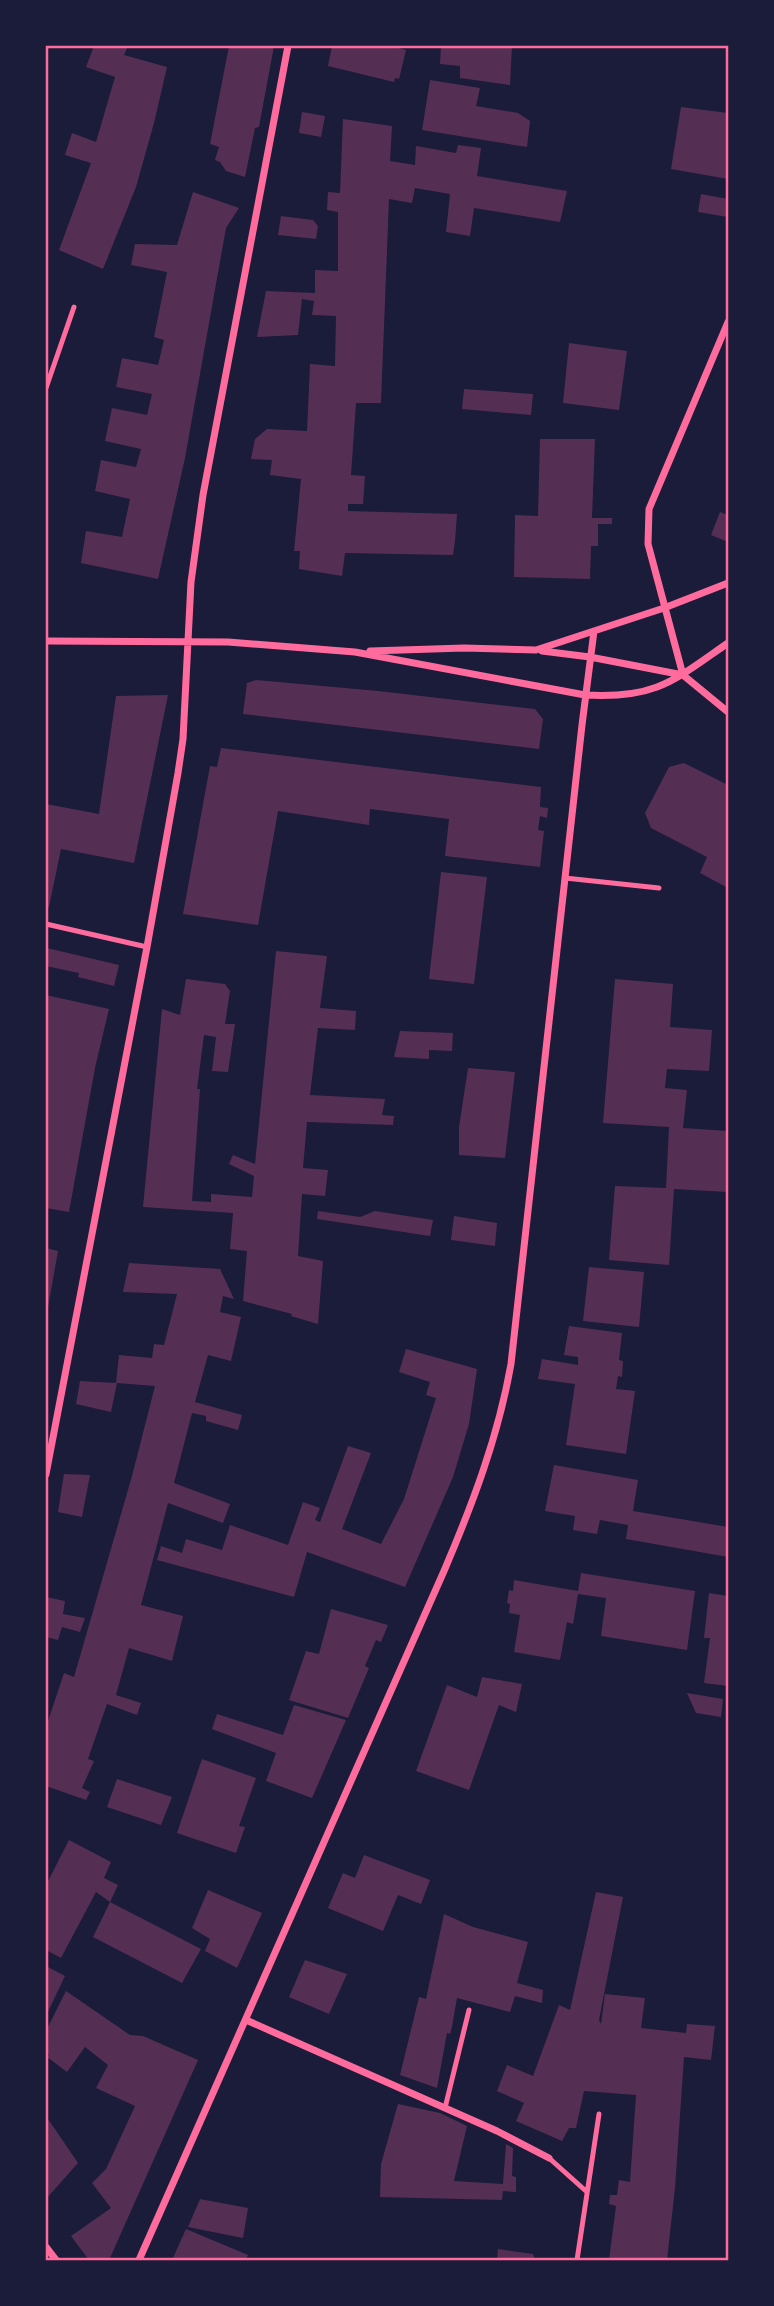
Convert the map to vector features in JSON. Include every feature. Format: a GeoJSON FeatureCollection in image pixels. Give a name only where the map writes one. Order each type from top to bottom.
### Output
{"type":"FeatureCollection","features":[{"type":"Feature","properties":{"kind":"street"},"geometry":{"type":"LineString","coordinates":[[46,1474],[147,947],[183,739],[191,582],[208,464],[288,46]]}},
{"type":"Feature","properties":{"kind":"street"},"geometry":{"type":"LineString","coordinates":[[683,675],[648,544],[649,509],[729,322]]}},
{"type":"Feature","properties":{"kind":"street"},"geometry":{"type":"LineString","coordinates":[[536,650],[664,608],[729,583]]}},
{"type":"Feature","properties":{"kind":"street"},"geometry":{"type":"LineString","coordinates":[[139,2260],[462,1530],[498,1429],[511,1364],[594,631]]}},
{"type":"Feature","properties":{"kind":"street"},"geometry":{"type":"LineString","coordinates":[[46,641],[228,642],[355,652],[585,695],[626,696],[653,690],[683,675],[729,643]]}},
{"type":"Feature","properties":{"kind":"street"},"geometry":{"type":"LineString","coordinates":[[355,652],[464,648],[536,650],[590,657],[683,675],[729,712]]}},
{"type":"Feature","properties":{"kind":"street"},"geometry":{"type":"LineString","coordinates":[[246,2020],[498,2131],[549,2158]]}},
{"type":"Feature","properties":{"kind":"street"},"geometry":{"type":"LineString","coordinates":[[46,2247],[56,2260]]}},
{"type":"Feature","properties":{"kind":"lane"},"geometry":{"type":"LineString","coordinates":[[46,388],[74,307]]}},
{"type":"Feature","properties":{"kind":"lane"},"geometry":{"type":"LineString","coordinates":[[565,878],[659,888]]}},
{"type":"Feature","properties":{"kind":"lane"},"geometry":{"type":"LineString","coordinates":[[46,924],[147,947]]}},
{"type":"Feature","properties":{"kind":"lane"},"geometry":{"type":"LineString","coordinates":[[445,2108],[468,2010]]}},
{"type":"Feature","properties":{"kind":"lane"},"geometry":{"type":"LineString","coordinates":[[577,2260],[599,2114]]}},
{"type":"Feature","properties":{"kind":"lane"},"geometry":{"type":"LineString","coordinates":[[549,2158],[587,2192]]}},
{"type":"Feature","properties":{"kind":"building"},"geometry":{"type":"Polygon","coordinates":[[[94,46],[128,46],[124,55],[167,67],[136,187],[103,269],[59,250],[91,163],[65,155],[72,133],[96,142],[115,77],[86,67],[94,46]]]}},
{"type":"Feature","properties":{"kind":"building"},"geometry":{"type":"Polygon","coordinates":[[[229,46],[274,46],[259,127],[255,128],[245,177],[226,171],[220,162],[215,160],[219,147],[210,144],[229,46]]]}},
{"type":"Feature","properties":{"kind":"building"},"geometry":{"type":"Polygon","coordinates":[[[332,46],[391,46],[406,50],[399,79],[395,78],[394,82],[328,66],[332,46]]]}},
{"type":"Feature","properties":{"kind":"building"},"geometry":{"type":"Polygon","coordinates":[[[441,46],[512,46],[510,85],[460,78],[460,66],[440,64],[441,46]]]}},
{"type":"Feature","properties":{"kind":"building"},"geometry":{"type":"Polygon","coordinates":[[[430,80],[480,88],[476,106],[518,113],[530,121],[527,147],[422,130],[430,80]]]}},
{"type":"Feature","properties":{"kind":"building"},"geometry":{"type":"Polygon","coordinates":[[[681,107],[728,113],[728,179],[671,169],[681,107]]]}},
{"type":"Feature","properties":{"kind":"building"},"geometry":{"type":"Polygon","coordinates":[[[302,112],[325,116],[321,137],[299,133],[302,112]]]}},
{"type":"Feature","properties":{"kind":"building"},"geometry":{"type":"Polygon","coordinates":[[[343,119],[392,126],[390,161],[415,165],[416,146],[456,153],[458,145],[481,148],[477,176],[567,191],[560,222],[474,208],[470,236],[446,232],[450,194],[415,188],[412,203],[389,199],[381,403],[356,403],[351,475],[365,476],[363,504],[348,504],[348,511],[457,514],[455,541],[453,555],[345,553],[342,576],[299,569],[300,551],[294,551],[301,479],[270,475],[272,460],[251,459],[255,439],[267,429],[307,431],[310,364],[335,366],[336,316],[312,315],[314,301],[302,299],[298,335],[257,337],[266,291],[315,293],[315,270],[338,271],[338,212],[327,210],[328,192],[340,193],[343,119]]]}},
{"type":"Feature","properties":{"kind":"building"},"geometry":{"type":"Polygon","coordinates":[[[193,192],[239,208],[226,228],[185,458],[158,579],[81,563],[86,531],[122,537],[130,499],[95,491],[101,460],[136,467],[141,449],[105,441],[112,408],[147,415],[152,394],[116,387],[122,358],[158,365],[164,340],[154,337],[167,272],[131,265],[135,244],[177,245],[193,192]]]}},
{"type":"Feature","properties":{"kind":"building"},"geometry":{"type":"Polygon","coordinates":[[[701,194],[728,199],[728,217],[698,212],[701,194]]]}},
{"type":"Feature","properties":{"kind":"building"},"geometry":{"type":"Polygon","coordinates":[[[281,216],[313,220],[318,226],[316,239],[278,235],[281,216]]]}},
{"type":"Feature","properties":{"kind":"building"},"geometry":{"type":"Polygon","coordinates":[[[569,343],[627,351],[619,410],[563,403],[569,343]]]}},
{"type":"Feature","properties":{"kind":"building"},"geometry":{"type":"Polygon","coordinates":[[[464,389],[533,394],[531,415],[462,409],[464,389]]]}},
{"type":"Feature","properties":{"kind":"building"},"geometry":{"type":"Polygon","coordinates":[[[540,439],[595,439],[592,518],[612,518],[612,524],[598,524],[598,546],[591,546],[590,579],[514,577],[515,515],[538,516],[540,439]]]}},
{"type":"Feature","properties":{"kind":"building"},"geometry":{"type":"Polygon","coordinates":[[[720,512],[728,515],[728,542],[711,535],[720,512]]]}},
{"type":"Feature","properties":{"kind":"building"},"geometry":{"type":"Polygon","coordinates":[[[256,680],[535,709],[543,719],[539,749],[243,714],[247,683],[256,680]]]}},
{"type":"Feature","properties":{"kind":"building"},"geometry":{"type":"Polygon","coordinates":[[[168,695],[134,863],[61,849],[49,907],[46,907],[46,804],[99,814],[116,696],[168,695]]]}},
{"type":"Feature","properties":{"kind":"building"},"geometry":{"type":"Polygon","coordinates":[[[221,748],[541,787],[540,807],[548,808],[547,818],[540,816],[538,830],[544,831],[540,867],[445,856],[449,819],[370,809],[369,825],[278,811],[258,925],[183,914],[210,766],[217,767],[221,748]]]}},
{"type":"Feature","properties":{"kind":"building"},"geometry":{"type":"Polygon","coordinates":[[[684,763],[728,785],[728,888],[700,873],[707,857],[651,828],[645,813],[669,767],[684,763]]]}},
{"type":"Feature","properties":{"kind":"building"},"geometry":{"type":"Polygon","coordinates":[[[441,872],[487,877],[474,984],[429,979],[441,872]]]}},
{"type":"Feature","properties":{"kind":"building"},"geometry":{"type":"Polygon","coordinates":[[[47,948],[119,965],[114,986],[78,977],[79,973],[46,966],[47,948]]]}},
{"type":"Feature","properties":{"kind":"building"},"geometry":{"type":"Polygon","coordinates":[[[276,951],[327,956],[320,1008],[356,1011],[355,1030],[318,1028],[310,1095],[385,1099],[382,1115],[394,1116],[393,1125],[307,1122],[303,1168],[328,1170],[325,1196],[302,1194],[298,1256],[323,1261],[318,1324],[243,1301],[247,1251],[230,1249],[233,1213],[143,1207],[162,1009],[180,1015],[186,979],[225,984],[230,991],[225,1024],[235,1024],[228,1072],[212,1071],[216,1037],[204,1035],[197,1089],[200,1089],[192,1201],[211,1202],[211,1194],[252,1197],[254,1176],[229,1164],[233,1155],[255,1164],[276,951]]]}},
{"type":"Feature","properties":{"kind":"building"},"geometry":{"type":"Polygon","coordinates":[[[615,979],[673,984],[670,1027],[712,1030],[709,1071],[667,1069],[665,1088],[687,1090],[683,1128],[728,1131],[728,1192],[674,1189],[669,1265],[609,1260],[615,1186],[666,1188],[669,1127],[603,1123],[615,979]]]}},
{"type":"Feature","properties":{"kind":"building"},"geometry":{"type":"Polygon","coordinates":[[[46,995],[109,1009],[95,1068],[69,1212],[46,1208],[46,995]]]}},
{"type":"Feature","properties":{"kind":"building"},"geometry":{"type":"Polygon","coordinates":[[[400,1031],[453,1033],[452,1051],[429,1050],[429,1059],[394,1057],[400,1031]]]}},
{"type":"Feature","properties":{"kind":"building"},"geometry":{"type":"Polygon","coordinates":[[[468,1068],[515,1072],[505,1158],[459,1155],[459,1127],[468,1068]]]}},
{"type":"Feature","properties":{"kind":"building"},"geometry":{"type":"Polygon","coordinates":[[[318,1211],[360,1217],[375,1211],[433,1220],[430,1236],[317,1219],[318,1211]]]}},
{"type":"Feature","properties":{"kind":"building"},"geometry":{"type":"Polygon","coordinates":[[[454,1216],[497,1223],[495,1246],[451,1240],[454,1216]]]}},
{"type":"Feature","properties":{"kind":"building"},"geometry":{"type":"Polygon","coordinates":[[[46,1248],[58,1251],[47,1313],[46,1313],[46,1248]]]}},
{"type":"Feature","properties":{"kind":"building"},"geometry":{"type":"Polygon","coordinates":[[[129,1263],[220,1269],[234,1299],[223,1296],[220,1312],[241,1317],[231,1361],[208,1355],[195,1402],[242,1415],[238,1430],[206,1421],[206,1416],[192,1413],[174,1483],[230,1504],[223,1523],[168,1503],[141,1605],[183,1616],[172,1661],[129,1648],[116,1695],[141,1703],[137,1715],[107,1704],[88,1759],[94,1761],[82,1788],[90,1792],[86,1800],[46,1786],[46,1727],[64,1673],[74,1677],[155,1386],[117,1383],[111,1412],[76,1404],[80,1381],[116,1383],[119,1355],[152,1358],[154,1344],[164,1345],[177,1294],[123,1292],[129,1263]]]}},
{"type":"Feature","properties":{"kind":"building"},"geometry":{"type":"Polygon","coordinates":[[[589,1267],[644,1272],[639,1327],[583,1321],[589,1267]]]}},
{"type":"Feature","properties":{"kind":"building"},"geometry":{"type":"Polygon","coordinates":[[[569,1326],[622,1333],[619,1360],[623,1361],[622,1377],[618,1376],[616,1389],[635,1391],[626,1454],[566,1445],[575,1384],[538,1379],[542,1359],[578,1365],[578,1357],[564,1355],[569,1326]]]}},
{"type":"Feature","properties":{"kind":"building"},"geometry":{"type":"Polygon","coordinates":[[[406,1349],[477,1369],[469,1424],[453,1477],[405,1587],[307,1552],[294,1597],[157,1560],[161,1546],[182,1553],[186,1539],[222,1550],[230,1525],[288,1545],[303,1502],[320,1508],[315,1520],[320,1522],[348,1446],[371,1453],[342,1529],[381,1544],[404,1499],[436,1398],[426,1395],[430,1382],[399,1372],[406,1349]]]}},
{"type":"Feature","properties":{"kind":"building"},"geometry":{"type":"Polygon","coordinates":[[[554,1465],[638,1480],[633,1511],[728,1527],[728,1557],[626,1539],[628,1525],[600,1520],[597,1534],[573,1530],[575,1516],[545,1511],[554,1465]]]}},
{"type":"Feature","properties":{"kind":"building"},"geometry":{"type":"Polygon","coordinates":[[[64,1474],[90,1475],[82,1517],[58,1512],[64,1474]]]}},
{"type":"Feature","properties":{"kind":"building"},"geometry":{"type":"Polygon","coordinates":[[[581,1573],[695,1591],[687,1650],[601,1636],[606,1598],[578,1594],[573,1624],[567,1622],[560,1660],[514,1652],[520,1615],[509,1613],[510,1604],[507,1603],[509,1590],[513,1591],[514,1580],[578,1591],[581,1573]]]}},
{"type":"Feature","properties":{"kind":"building"},"geometry":{"type":"Polygon","coordinates":[[[709,1593],[728,1596],[728,1686],[704,1683],[710,1638],[704,1638],[709,1593]]]}},
{"type":"Feature","properties":{"kind":"building"},"geometry":{"type":"Polygon","coordinates":[[[46,1597],[65,1601],[63,1614],[85,1618],[80,1632],[62,1627],[58,1640],[46,1637],[46,1597]]]}},
{"type":"Feature","properties":{"kind":"building"},"geometry":{"type":"Polygon","coordinates":[[[331,1609],[388,1625],[381,1642],[376,1640],[365,1666],[369,1668],[348,1718],[289,1700],[306,1651],[319,1654],[331,1609]]]}},
{"type":"Feature","properties":{"kind":"building"},"geometry":{"type":"Polygon","coordinates":[[[482,1677],[522,1684],[516,1712],[499,1705],[469,1790],[416,1771],[447,1685],[477,1697],[482,1677]]]}},
{"type":"Feature","properties":{"kind":"building"},"geometry":{"type":"Polygon","coordinates":[[[687,1693],[723,1699],[721,1717],[696,1713],[687,1693]]]}},
{"type":"Feature","properties":{"kind":"building"},"geometry":{"type":"Polygon","coordinates":[[[294,1705],[346,1720],[312,1798],[266,1781],[276,1753],[212,1729],[217,1714],[283,1735],[294,1705]]]}},
{"type":"Feature","properties":{"kind":"building"},"geometry":{"type":"Polygon","coordinates":[[[202,1759],[256,1778],[239,1826],[245,1827],[236,1853],[177,1833],[202,1759]]]}},
{"type":"Feature","properties":{"kind":"building"},"geometry":{"type":"Polygon","coordinates":[[[117,1779],[172,1797],[161,1825],[107,1807],[117,1779]]]}},
{"type":"Feature","properties":{"kind":"building"},"geometry":{"type":"Polygon","coordinates":[[[69,1840],[111,1862],[104,1878],[118,1885],[110,1902],[96,1892],[61,1958],[46,1950],[46,1885],[69,1840]]]}},
{"type":"Feature","properties":{"kind":"building"},"geometry":{"type":"Polygon","coordinates":[[[364,1855],[430,1880],[421,1904],[398,1895],[383,1931],[328,1908],[343,1873],[355,1878],[364,1855]]]}},
{"type":"Feature","properties":{"kind":"building"},"geometry":{"type":"Polygon","coordinates":[[[208,1890],[262,1913],[237,1968],[205,1951],[210,1939],[192,1928],[208,1890]]]}},
{"type":"Feature","properties":{"kind":"building"},"geometry":{"type":"Polygon","coordinates":[[[596,1892],[623,1897],[599,2020],[601,2024],[605,1994],[645,1998],[641,2028],[686,2033],[687,2024],[715,2026],[711,2060],[684,2057],[667,2260],[609,2260],[616,2206],[609,2204],[610,2195],[617,2195],[619,2180],[630,2182],[636,2095],[584,2091],[576,2128],[569,2128],[562,2141],[516,2121],[524,2103],[497,2091],[507,2065],[533,2076],[559,2005],[570,2010],[596,1892]]]}},
{"type":"Feature","properties":{"kind":"building"},"geometry":{"type":"Polygon","coordinates":[[[110,1902],[201,1949],[182,1983],[93,1937],[110,1902]]]}},
{"type":"Feature","properties":{"kind":"building"},"geometry":{"type":"Polygon","coordinates":[[[444,1914],[473,1927],[528,1942],[517,1983],[543,1990],[542,2003],[515,1996],[510,2012],[457,1998],[450,2034],[447,2033],[437,2088],[400,2075],[419,1997],[426,1999],[444,1914]]]}},
{"type":"Feature","properties":{"kind":"building"},"geometry":{"type":"Polygon","coordinates":[[[305,1960],[347,1974],[329,2014],[289,1997],[305,1960]]]}},
{"type":"Feature","properties":{"kind":"building"},"geometry":{"type":"Polygon","coordinates":[[[46,1966],[65,1976],[46,2016],[46,1966]]]}},
{"type":"Feature","properties":{"kind":"building"},"geometry":{"type":"Polygon","coordinates":[[[66,1991],[130,2035],[143,2036],[198,2060],[110,2258],[89,2260],[71,2236],[111,2208],[92,2183],[106,2169],[135,2106],[96,2088],[108,2065],[85,2047],[67,2072],[47,2057],[46,2031],[66,1991]]]}},
{"type":"Feature","properties":{"kind":"building"},"geometry":{"type":"Polygon","coordinates":[[[398,2104],[440,2113],[467,2126],[454,2181],[503,2184],[506,2144],[513,2148],[512,2176],[516,2177],[516,2192],[503,2191],[502,2200],[380,2197],[381,2164],[398,2104]]]}},
{"type":"Feature","properties":{"kind":"building"},"geometry":{"type":"Polygon","coordinates":[[[46,2116],[78,2163],[46,2199],[46,2116]]]}},
{"type":"Feature","properties":{"kind":"building"},"geometry":{"type":"Polygon","coordinates":[[[200,2199],[248,2208],[243,2238],[188,2227],[200,2199]]]}},
{"type":"Feature","properties":{"kind":"building"},"geometry":{"type":"Polygon","coordinates":[[[186,2229],[248,2255],[246,2260],[172,2260],[186,2229]]]}},
{"type":"Feature","properties":{"kind":"building"},"geometry":{"type":"Polygon","coordinates":[[[498,2249],[533,2254],[535,2260],[497,2260],[498,2249]]]}}]}
